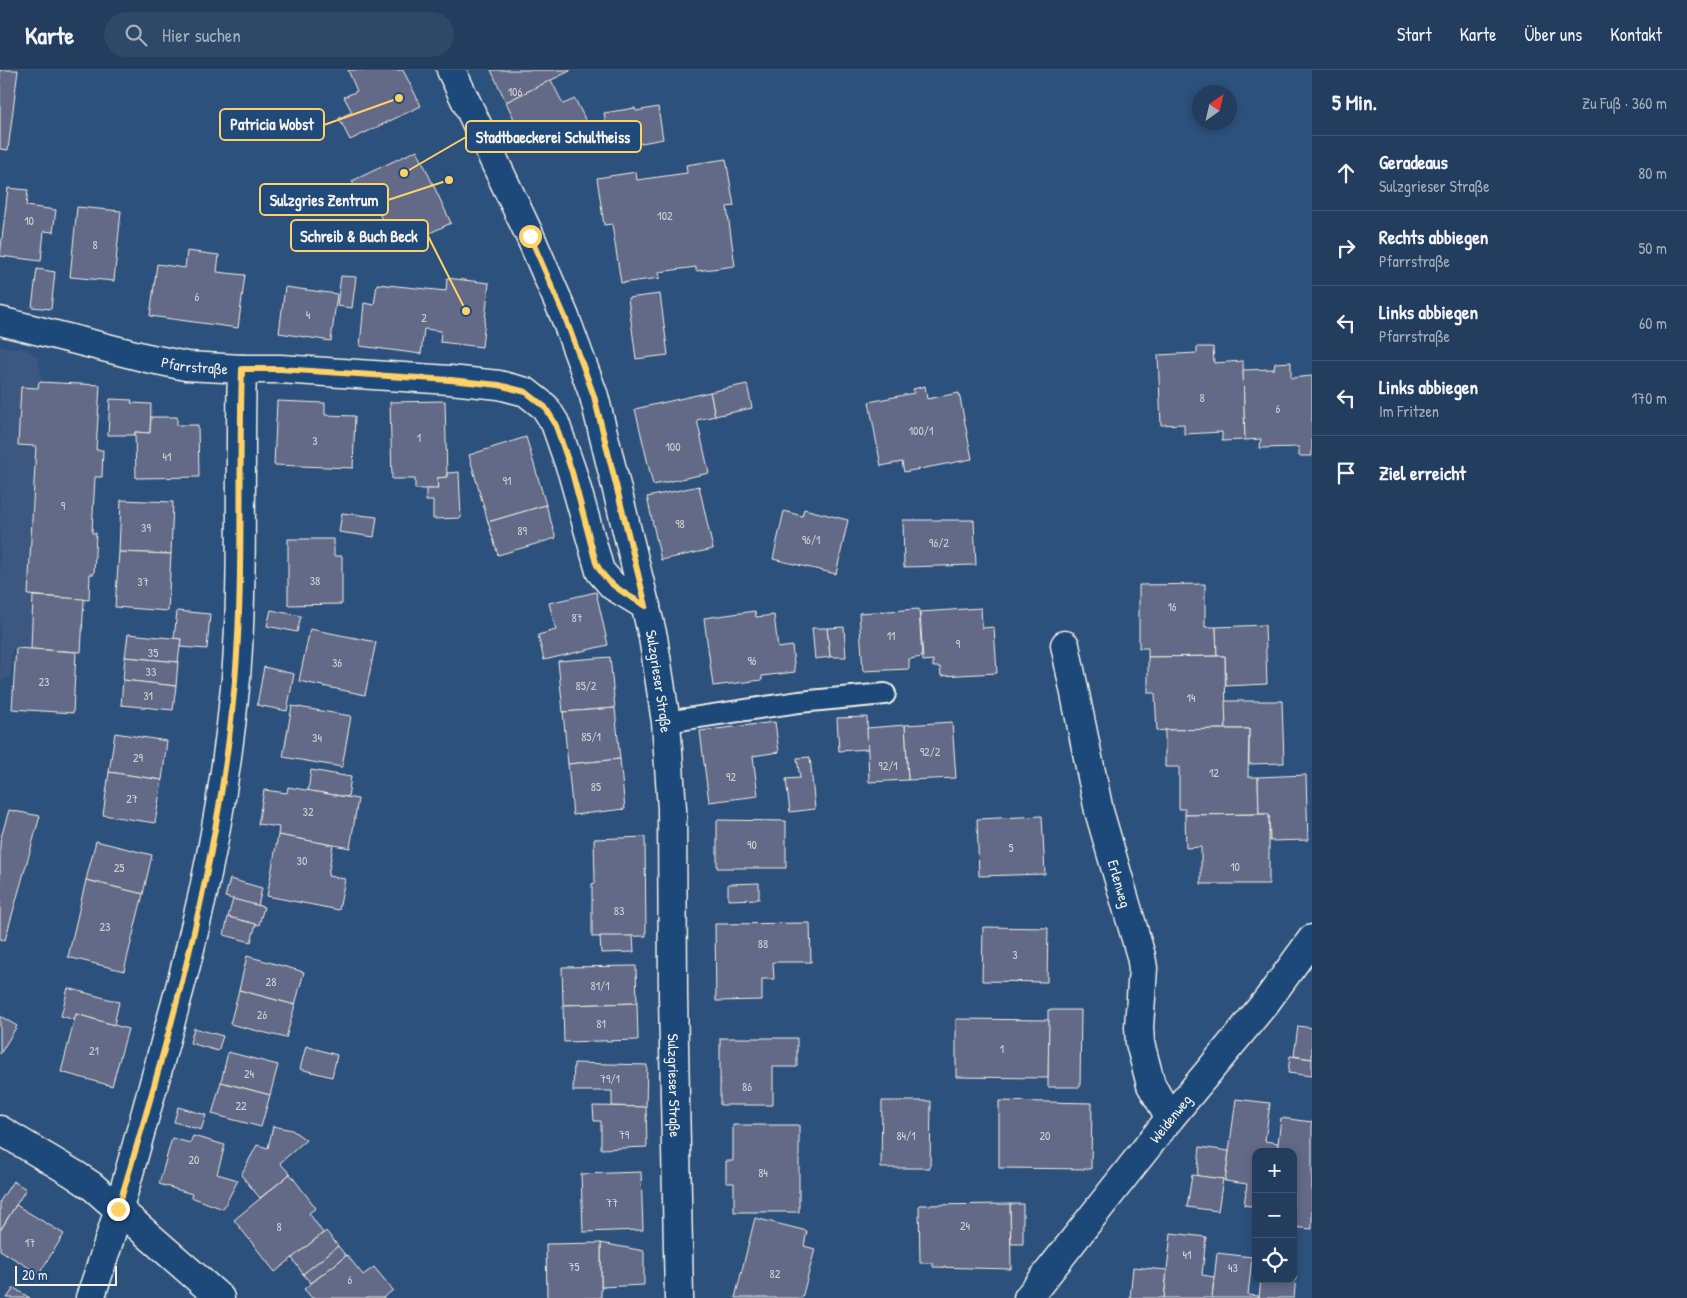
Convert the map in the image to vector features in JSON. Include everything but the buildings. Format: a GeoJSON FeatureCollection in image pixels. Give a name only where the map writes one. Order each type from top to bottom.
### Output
{"type":"FeatureCollection","features":[{"type":"Feature","properties":{"kind":"street","name":"Sulzgrieser Straße"},"geometry":{"type":"LineString","coordinates":[[451,70],[530,236],[580,358],[596,404],[646,606],[659,674],[666,722],[672,809],[673,1006],[679,1298]]}},
{"type":"Feature","properties":{"kind":"street","name":"Pfarrstraße"},"geometry":{"type":"LineString","coordinates":[[0,321],[174,364],[450,380],[518,389],[531,395],[545,407],[558,431],[572,472],[596,563],[600,571],[613,586],[646,606]]}},
{"type":"Feature","properties":{"kind":"street"},"geometry":{"type":"LineString","coordinates":[[90,1298],[137,1144],[193,939],[210,862],[227,755],[236,677],[242,369]]}},
{"type":"Feature","properties":{"kind":"street","name":"Erlenweg"},"geometry":{"type":"LineString","coordinates":[[1065,645],[1099,811],[1141,956],[1143,974],[1139,1027],[1140,1043],[1151,1085],[1170,1118]]}},
{"type":"Feature","properties":{"kind":"street","name":"Weidenweg"},"geometry":{"type":"LineString","coordinates":[[1028,1298],[1170,1118],[1262,1008],[1312,939]]}},
{"type":"Feature","properties":{"kind":"street"},"geometry":{"type":"LineString","coordinates":[[0,1130],[84,1180],[220,1298]]}},
{"type":"Feature","properties":{"kind":"lane"},"geometry":{"type":"LineString","coordinates":[[666,722],[816,700],[885,694]]}},
{"type":"Feature","properties":{"kind":"shaded area"},"geometry":{"type":"Polygon","coordinates":[[[0,346],[27,350],[38,358],[42,382],[100,385],[96,449],[103,450],[102,477],[95,478],[89,600],[33,596],[31,649],[12,648],[10,677],[0,681],[0,346]]]}},
{"type":"Feature","properties":{"kind":"place","name":"Patricia Wobst"},"geometry":{"type":"Point","coordinates":[399,98]}},
{"type":"Feature","properties":{"kind":"place","name":"Stadtbaeckerei Schultheiss"},"geometry":{"type":"Point","coordinates":[404,173]}},
{"type":"Feature","properties":{"kind":"place","name":"Sulzgries Zentrum"},"geometry":{"type":"Point","coordinates":[449,180]}},
{"type":"Feature","properties":{"kind":"place","name":"Schreib & Buch Beck"},"geometry":{"type":"Point","coordinates":[466,311]}},
{"type":"Feature","properties":{"kind":"route"},"geometry":{"type":"LineString","coordinates":[[118,1209],[193,939],[210,862],[227,755],[236,677],[239,604],[242,369],[280,369],[450,380],[499,385],[526,392],[545,407],[555,423],[572,472],[596,563],[600,571],[613,586],[646,606],[594,396],[565,317],[530,236]]}}]}
